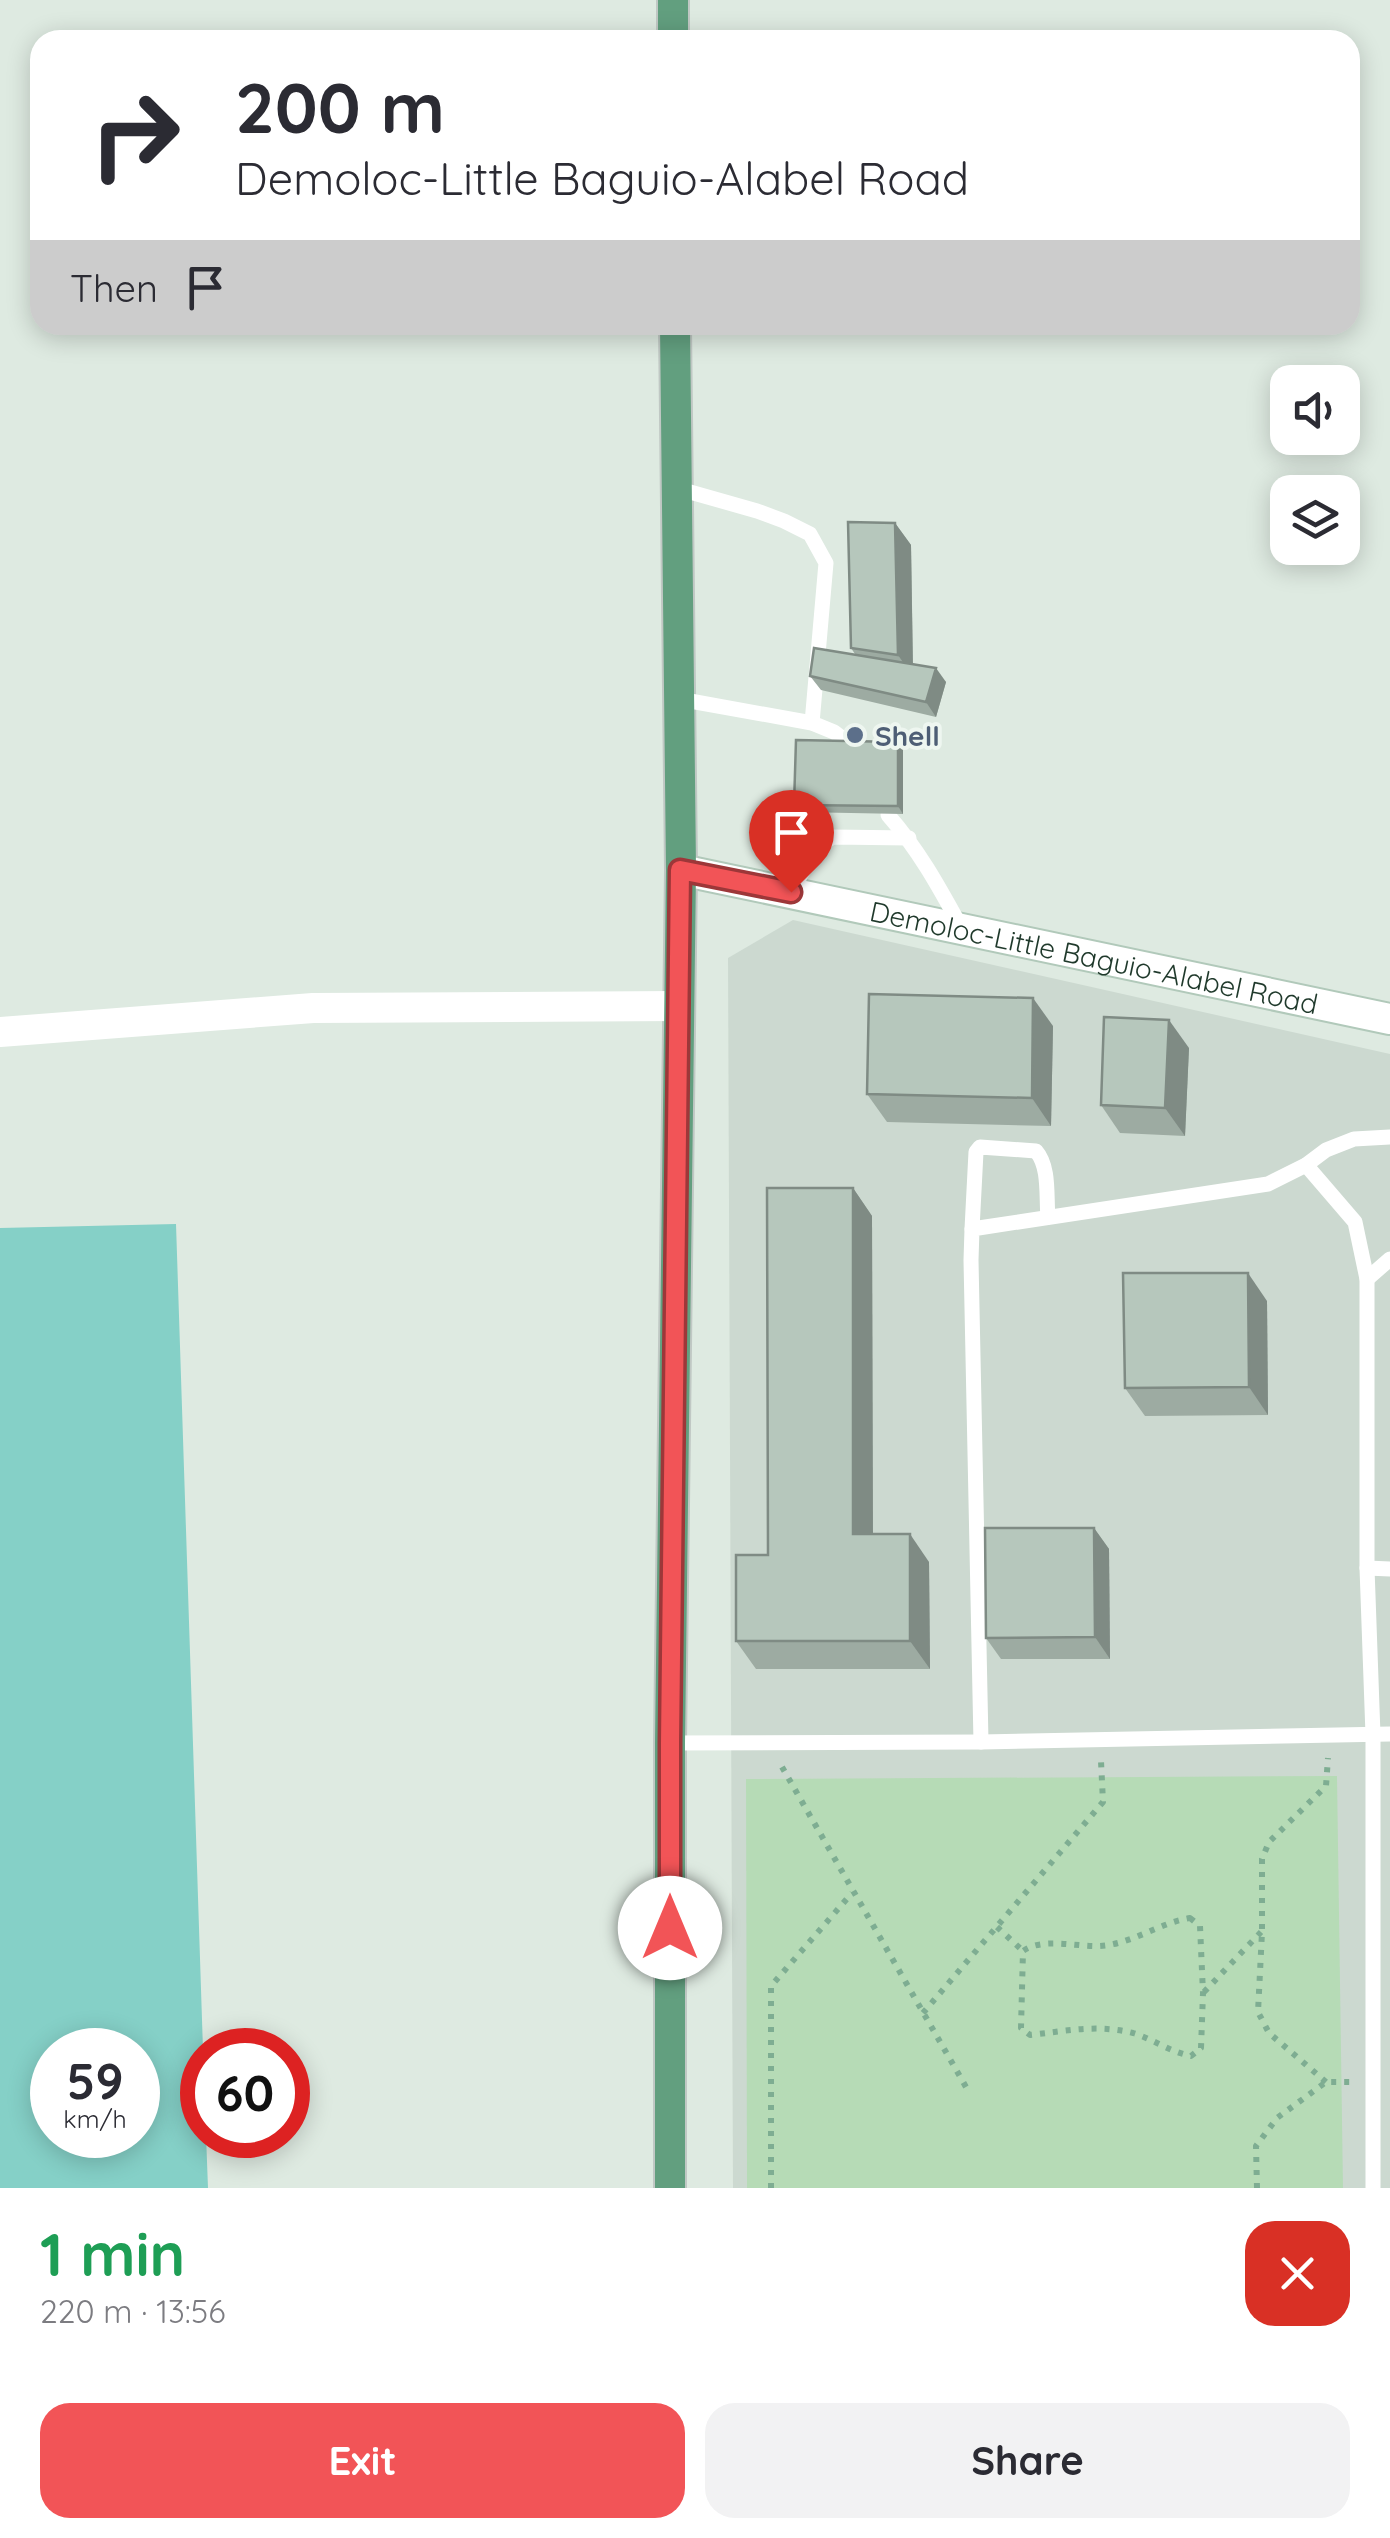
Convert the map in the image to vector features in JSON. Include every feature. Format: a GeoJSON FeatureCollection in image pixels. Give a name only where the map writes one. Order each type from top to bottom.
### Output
{"type":"FeatureCollection","features":[{"type":"Feature","properties":{"kind":"main road"},"geometry":{"type":"LineString","coordinates":[[673,0],[673,30]]}},
{"type":"Feature","properties":{"kind":"main road"},"geometry":{"type":"LineString","coordinates":[[670,2188],[670,1743],[680,870],[675,335]]}},
{"type":"Feature","properties":{"kind":"main road","name":"Demoloc-Little Baguio-Alabel Road"},"geometry":{"type":"LineString","coordinates":[[680,870],[1390,1019]]}},
{"type":"Feature","properties":{"kind":"main road"},"geometry":{"type":"LineString","coordinates":[[0,1032],[313,1008],[679,1006]]}},
{"type":"Feature","properties":{"kind":"lane"},"geometry":{"type":"LineString","coordinates":[[676,488],[757,511],[810,534],[826,563],[812,724]]}},
{"type":"Feature","properties":{"kind":"lane"},"geometry":{"type":"LineString","coordinates":[[679,700],[812,724],[834,732],[855,748]]}},
{"type":"Feature","properties":{"kind":"lane"},"geometry":{"type":"LineString","coordinates":[[888,815],[909,838],[962,929]]}},
{"type":"Feature","properties":{"kind":"lane"},"geometry":{"type":"LineString","coordinates":[[791,892],[817,849],[833,836],[909,838]]}},
{"type":"Feature","properties":{"kind":"lane"},"geometry":{"type":"LineString","coordinates":[[972,1229],[1268,1184],[1326,1150],[1354,1139],[1390,1137]]}},
{"type":"Feature","properties":{"kind":"lane"},"geometry":{"type":"LineString","coordinates":[[981,1742],[971,1279],[976,1152],[980,1146],[1036,1151],[1042,1156],[1048,1217]]}},
{"type":"Feature","properties":{"kind":"lane"},"geometry":{"type":"LineString","coordinates":[[1306,1165],[1354,1222],[1367,1279],[1373,2188]]}},
{"type":"Feature","properties":{"kind":"lane"},"geometry":{"type":"LineString","coordinates":[[1367,1279],[1390,1259]]}},
{"type":"Feature","properties":{"kind":"lane"},"geometry":{"type":"LineString","coordinates":[[1367,1568],[1390,1569]]}},
{"type":"Feature","properties":{"kind":"lane"},"geometry":{"type":"LineString","coordinates":[[670,1743],[1390,1734]]}},
{"type":"Feature","properties":{"kind":"lane"},"geometry":{"type":"LineString","coordinates":[[1372,2082],[1390,2082]]}},
{"type":"Feature","properties":{"kind":"path"},"geometry":{"type":"LineString","coordinates":[[1326,2082],[1269,2032],[1258,2012],[1262,1858],[1268,1842],[1326,1786],[1329,1736]]}},
{"type":"Feature","properties":{"kind":"path"},"geometry":{"type":"LineString","coordinates":[[923,2014],[1102,1802],[1101,1740]]}},
{"type":"Feature","properties":{"kind":"path"},"geometry":{"type":"LineString","coordinates":[[768,1742],[966,2087]]}},
{"type":"Feature","properties":{"kind":"path"},"geometry":{"type":"LineString","coordinates":[[771,2188],[772,1986],[852,1893]]}},
{"type":"Feature","properties":{"kind":"path"},"geometry":{"type":"LineString","coordinates":[[997,1927],[1023,1951],[1021,2028],[1030,2035],[1100,2027],[1137,2034],[1175,2053],[1192,2056],[1201,2048],[1204,1993],[1200,1926],[1190,1918],[1103,1946],[1033,1944],[1023,1951]]}},
{"type":"Feature","properties":{"kind":"path"},"geometry":{"type":"LineString","coordinates":[[1204,1993],[1262,1932]]}},
{"type":"Feature","properties":{"kind":"path"},"geometry":{"type":"LineString","coordinates":[[1257,2188],[1256,2146],[1277,2118],[1326,2082],[1372,2082]]}},
{"type":"Feature","properties":{"kind":"shaded area"},"geometry":{"type":"Polygon","coordinates":[[[793,920],[1390,1054],[1390,2188],[733,2188],[728,958],[793,920]]]}},
{"type":"Feature","properties":{"kind":"green space"},"geometry":{"type":"Polygon","coordinates":[[[1337,1776],[1343,2188],[747,2188],[746,1779],[1337,1776]]]}},
{"type":"Feature","properties":{"kind":"water"},"geometry":{"type":"Polygon","coordinates":[[[176,1224],[202,2028],[180,2028],[180,2158],[207,2158],[208,2188],[0,2188],[0,1228],[176,1224]]]}},
{"type":"Feature","properties":{"kind":"building"},"geometry":{"type":"Polygon","coordinates":[[[848,522],[895,523],[898,655],[851,648],[848,522]]]}},
{"type":"Feature","properties":{"kind":"building"},"geometry":{"type":"Polygon","coordinates":[[[814,648],[936,668],[926,702],[810,676],[814,648]]]}},
{"type":"Feature","properties":{"kind":"building"},"geometry":{"type":"Polygon","coordinates":[[[796,740],[898,742],[898,806],[794,805],[796,740]]]}},
{"type":"Feature","properties":{"kind":"building"},"geometry":{"type":"Polygon","coordinates":[[[869,994],[1033,998],[1032,1098],[867,1094],[869,994]]]}},
{"type":"Feature","properties":{"kind":"building"},"geometry":{"type":"Polygon","coordinates":[[[1104,1017],[1169,1020],[1165,1108],[1101,1105],[1104,1017]]]}},
{"type":"Feature","properties":{"kind":"building"},"geometry":{"type":"Polygon","coordinates":[[[767,1188],[853,1188],[853,1534],[910,1534],[910,1641],[736,1641],[736,1555],[768,1555],[767,1188]]]}},
{"type":"Feature","properties":{"kind":"building"},"geometry":{"type":"Polygon","coordinates":[[[1123,1273],[1248,1273],[1249,1387],[1125,1388],[1123,1273]]]}},
{"type":"Feature","properties":{"kind":"building"},"geometry":{"type":"Polygon","coordinates":[[[985,1528],[1094,1528],[1095,1637],[986,1638],[985,1528]]]}},
{"type":"Feature","properties":{"kind":"place","name":"Shell"},"geometry":{"type":"Point","coordinates":[855,735]}},
{"type":"Feature","properties":{"kind":"route"},"geometry":{"type":"LineString","coordinates":[[670,1928],[680,870],[791,892]]}}]}
